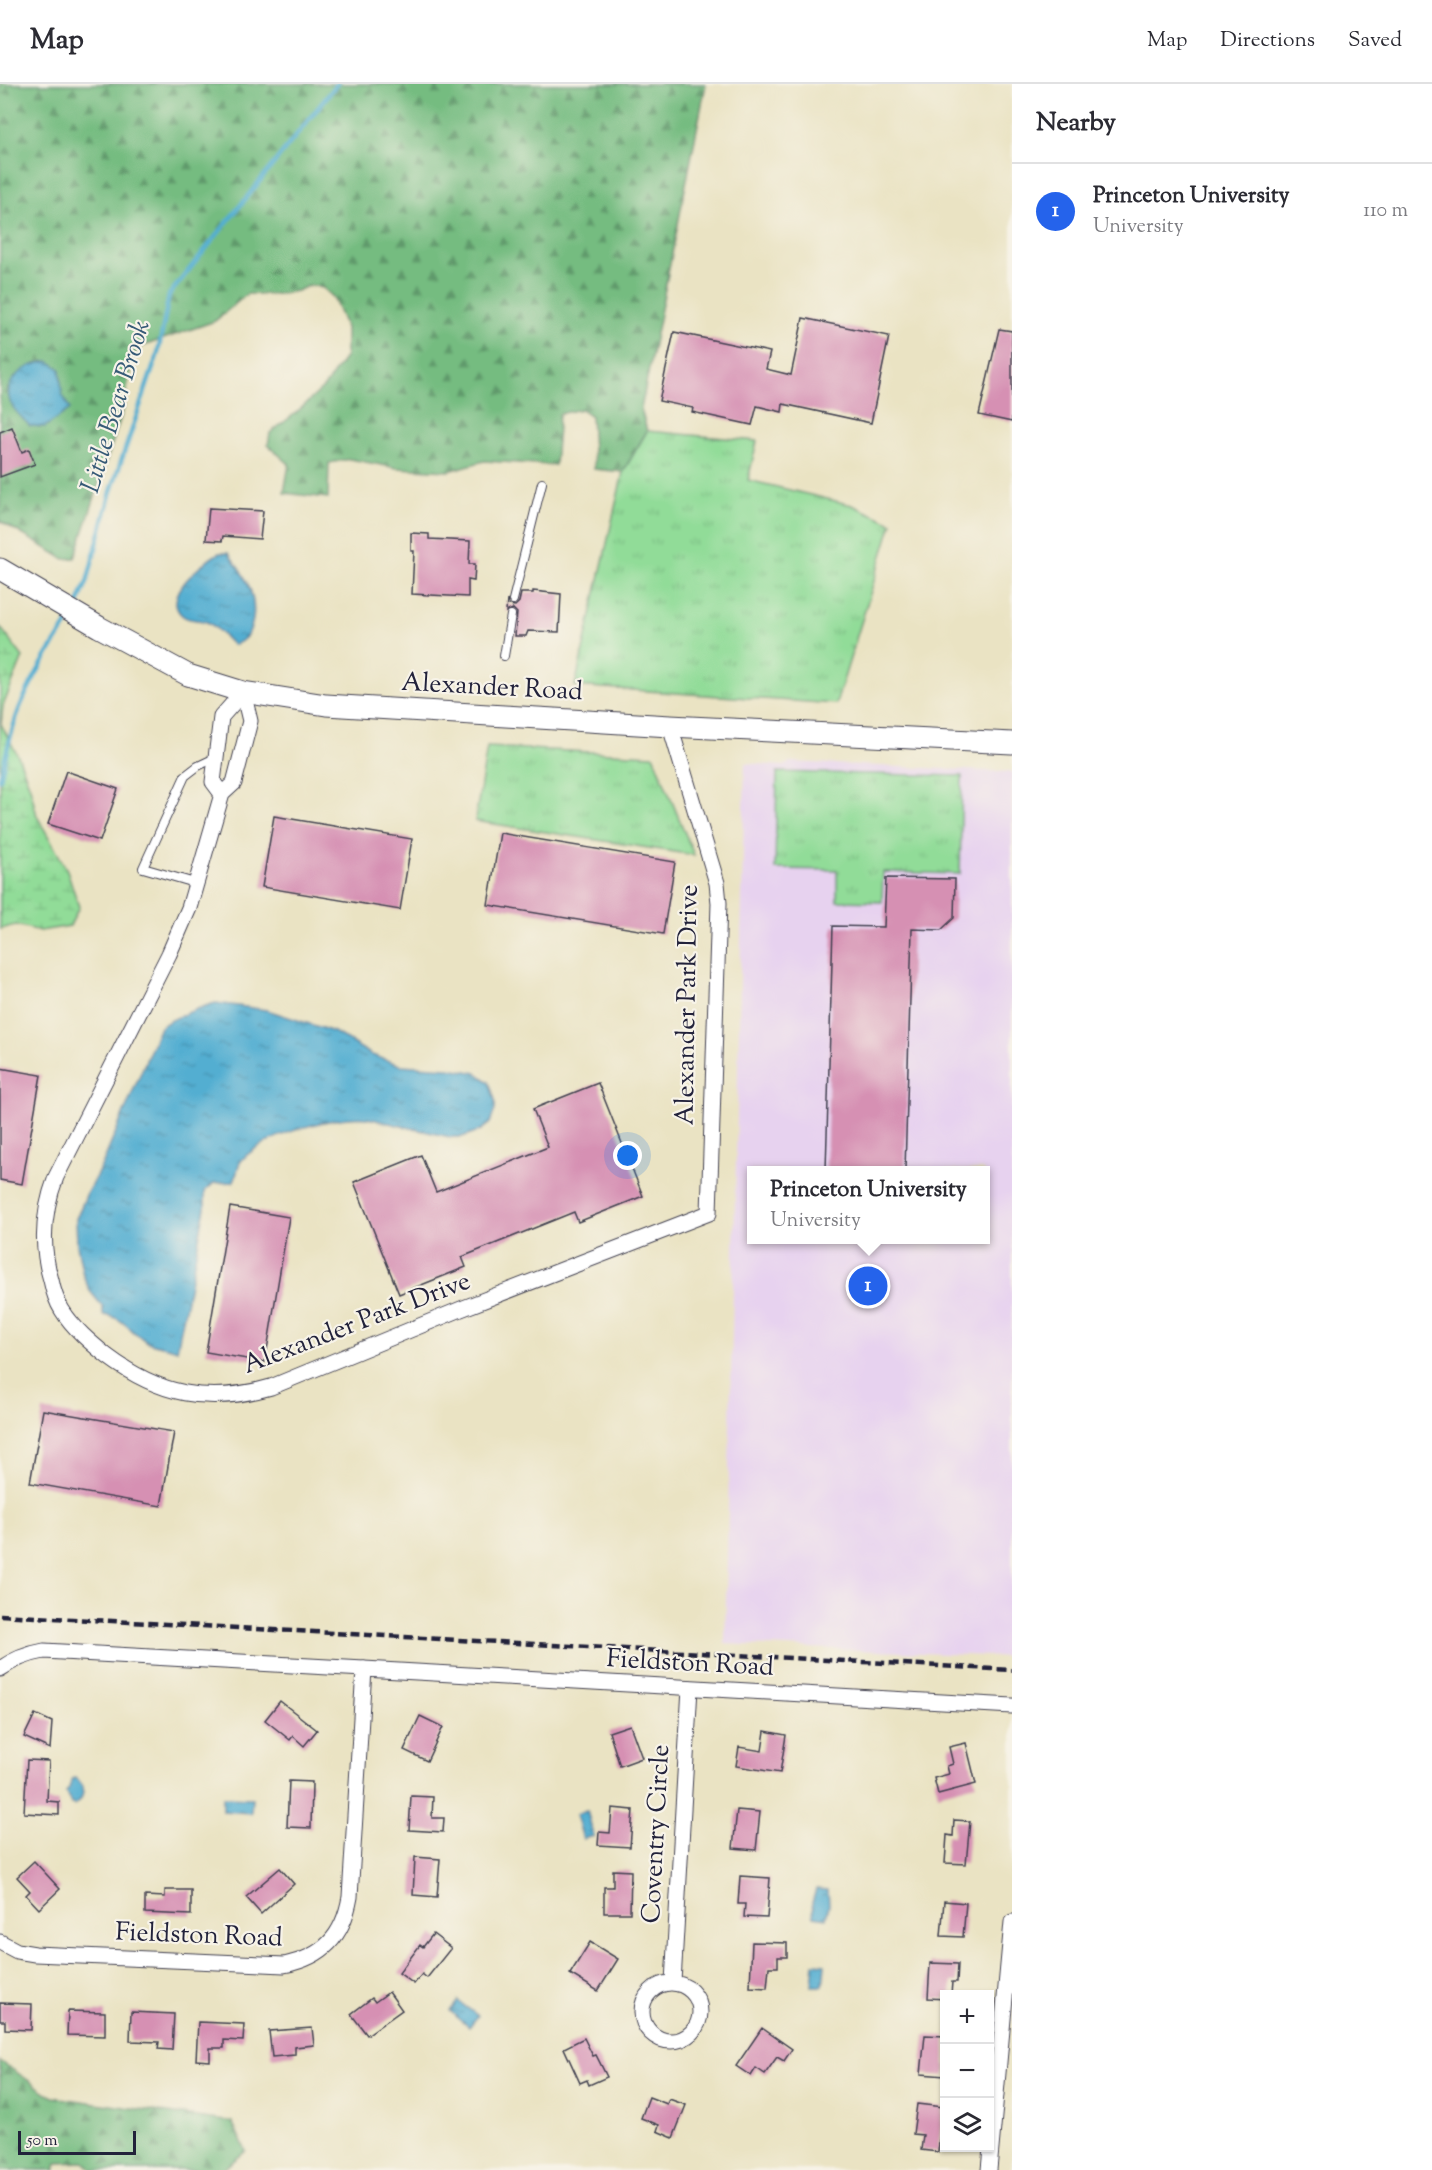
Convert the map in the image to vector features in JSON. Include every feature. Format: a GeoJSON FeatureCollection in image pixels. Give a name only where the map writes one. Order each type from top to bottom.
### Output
{"type":"FeatureCollection","features":[{"type":"Feature","properties":{"kind":"street","name":"Alexander Road"},"geometry":{"type":"LineString","coordinates":[[0,569],[99,627],[188,675],[243,692],[326,705],[670,726],[1012,743]]}},
{"type":"Feature","properties":{"kind":"street"},"geometry":{"type":"LineString","coordinates":[[222,794],[213,782],[221,717],[243,692]]}},
{"type":"Feature","properties":{"kind":"street","name":"Alexander Park Drive"},"geometry":{"type":"LineString","coordinates":[[243,692],[250,721],[234,783],[222,794],[189,908],[169,954],[56,1177],[46,1210],[43,1241],[46,1265],[61,1309],[95,1346],[138,1378],[186,1393],[227,1396],[271,1387],[461,1309],[709,1213],[717,883],[670,726]]}},
{"type":"Feature","properties":{"kind":"street","name":"Fieldston Road"},"geometry":{"type":"LineString","coordinates":[[0,1669],[27,1654],[44,1651],[1012,1706]]}},
{"type":"Feature","properties":{"kind":"street","name":"Fieldston Road"},"geometry":{"type":"LineString","coordinates":[[0,1942],[16,1951],[35,1954],[284,1965],[317,1954],[331,1942],[342,1927],[350,1897],[364,1669]]}},
{"type":"Feature","properties":{"kind":"street","name":"Coventry Circle"},"geometry":{"type":"LineString","coordinates":[[673,1982],[690,1688]]}},
{"type":"Feature","properties":{"kind":"street"},"geometry":{"type":"LineString","coordinates":[[989,2170],[1012,1922]]}},
{"type":"Feature","properties":{"kind":"lane"},"geometry":{"type":"LineString","coordinates":[[513,600],[542,483]]}},
{"type":"Feature","properties":{"kind":"lane"},"geometry":{"type":"LineString","coordinates":[[504,656],[511,615]]}},
{"type":"Feature","properties":{"kind":"lane"},"geometry":{"type":"LineString","coordinates":[[195,883],[144,868],[185,776],[198,766],[215,758]]}},
{"type":"Feature","properties":{"kind":"shaded area"},"geometry":{"type":"Polygon","coordinates":[[[790,762],[1012,772],[1012,1657],[725,1644],[745,763],[784,766],[790,762]]]}},
{"type":"Feature","properties":{"kind":"green space"},"geometry":{"type":"Polygon","coordinates":[[[0,84],[706,84],[641,409],[647,431],[623,472],[594,469],[591,416],[581,409],[559,414],[555,465],[484,461],[449,471],[397,468],[350,459],[329,463],[328,498],[284,493],[289,464],[268,445],[270,433],[324,387],[346,356],[346,328],[333,297],[323,288],[310,285],[297,291],[279,294],[247,294],[215,321],[143,346],[133,355],[123,410],[75,558],[64,559],[0,521],[0,84]]]}},
{"type":"Feature","properties":{"kind":"green space"},"geometry":{"type":"Polygon","coordinates":[[[647,431],[757,441],[748,480],[852,505],[892,523],[836,704],[575,686],[623,472],[647,431]]]}},
{"type":"Feature","properties":{"kind":"green space"},"geometry":{"type":"Polygon","coordinates":[[[0,627],[23,657],[3,706],[1,724],[19,758],[30,787],[37,816],[67,870],[79,907],[70,926],[40,931],[16,925],[0,929],[0,627]]]}},
{"type":"Feature","properties":{"kind":"green space"},"geometry":{"type":"Polygon","coordinates":[[[487,747],[653,755],[694,855],[475,821],[487,747]]]}},
{"type":"Feature","properties":{"kind":"green space"},"geometry":{"type":"Polygon","coordinates":[[[777,772],[962,776],[960,874],[883,872],[882,902],[837,901],[837,870],[775,869],[777,772]]]}},
{"type":"Feature","properties":{"kind":"green space"},"geometry":{"type":"Polygon","coordinates":[[[0,2061],[53,2097],[232,2122],[246,2151],[222,2170],[93,2170],[84,2162],[57,2163],[55,2170],[0,2170],[0,2061]]]}},
{"type":"Feature","properties":{"kind":"water"},"geometry":{"type":"Polygon","coordinates":[[[49,361],[60,369],[62,394],[70,409],[45,427],[30,426],[11,404],[9,387],[18,374],[25,369],[49,361]]]}},
{"type":"Feature","properties":{"kind":"water"},"geometry":{"type":"Polygon","coordinates":[[[219,553],[228,553],[247,582],[253,599],[251,627],[241,641],[233,645],[212,625],[186,618],[177,608],[176,599],[186,581],[203,564],[219,553]]]}},
{"type":"Feature","properties":{"kind":"water"},"geometry":{"type":"Polygon","coordinates":[[[216,1003],[267,1010],[334,1032],[372,1055],[400,1065],[449,1068],[477,1073],[489,1082],[495,1100],[495,1109],[490,1123],[481,1130],[462,1137],[450,1137],[367,1118],[353,1118],[319,1123],[282,1135],[251,1152],[238,1166],[233,1182],[214,1183],[205,1191],[205,1208],[177,1350],[148,1342],[122,1322],[103,1315],[103,1307],[90,1291],[83,1275],[77,1245],[76,1219],[102,1165],[160,1027],[187,1013],[216,1003]]]}},
{"type":"Feature","properties":{"kind":"water"},"geometry":{"type":"Polygon","coordinates":[[[76,1778],[83,1792],[74,1805],[71,1804],[66,1792],[72,1779],[76,1778]]]}},
{"type":"Feature","properties":{"kind":"water"},"geometry":{"type":"Polygon","coordinates":[[[223,1797],[252,1798],[251,1813],[223,1811],[223,1797]]]}},
{"type":"Feature","properties":{"kind":"water"},"geometry":{"type":"Polygon","coordinates":[[[587,1811],[594,1836],[583,1839],[576,1814],[587,1811]]]}},
{"type":"Feature","properties":{"kind":"water"},"geometry":{"type":"Polygon","coordinates":[[[816,1889],[828,1890],[829,1905],[826,1918],[814,1916],[812,1903],[816,1889]]]}},
{"type":"Feature","properties":{"kind":"water"},"geometry":{"type":"Polygon","coordinates":[[[814,1963],[825,1964],[823,1986],[812,1986],[814,1963]]]}},
{"type":"Feature","properties":{"kind":"water"},"geometry":{"type":"Polygon","coordinates":[[[458,2001],[478,2016],[469,2027],[450,2011],[458,2001]]]}},
{"type":"Feature","properties":{"kind":"building"},"geometry":{"type":"Polygon","coordinates":[[[803,318],[889,336],[871,423],[783,404],[782,412],[757,406],[752,425],[692,412],[693,408],[659,401],[674,332],[770,352],[766,369],[791,375],[803,318]]]}},
{"type":"Feature","properties":{"kind":"building"},"geometry":{"type":"Polygon","coordinates":[[[999,329],[1012,331],[1012,422],[979,415],[999,329]]]}},
{"type":"Feature","properties":{"kind":"building"},"geometry":{"type":"Polygon","coordinates":[[[12,427],[22,452],[29,449],[35,464],[0,477],[0,432],[12,427]]]}},
{"type":"Feature","properties":{"kind":"building"},"geometry":{"type":"Polygon","coordinates":[[[209,508],[263,511],[260,539],[223,536],[222,541],[206,540],[209,508]]]}},
{"type":"Feature","properties":{"kind":"building"},"geometry":{"type":"Polygon","coordinates":[[[411,533],[429,534],[429,539],[470,541],[469,564],[475,564],[474,581],[468,580],[468,597],[412,594],[414,551],[411,551],[411,533]]]}},
{"type":"Feature","properties":{"kind":"building"},"geometry":{"type":"Polygon","coordinates":[[[533,591],[561,594],[559,632],[528,631],[526,636],[515,636],[517,613],[513,609],[506,612],[507,600],[509,605],[515,606],[519,602],[521,593],[533,593],[533,591]]]}},
{"type":"Feature","properties":{"kind":"building"},"geometry":{"type":"Polygon","coordinates":[[[66,771],[118,789],[100,841],[48,824],[66,771]]]}},
{"type":"Feature","properties":{"kind":"building"},"geometry":{"type":"Polygon","coordinates":[[[274,816],[412,839],[400,910],[262,887],[274,816]]]}},
{"type":"Feature","properties":{"kind":"building"},"geometry":{"type":"Polygon","coordinates":[[[500,833],[675,862],[663,934],[488,905],[500,833]]]}},
{"type":"Feature","properties":{"kind":"building"},"geometry":{"type":"Polygon","coordinates":[[[886,878],[955,879],[954,918],[941,930],[912,929],[905,1166],[826,1166],[833,926],[884,927],[886,878]]]}},
{"type":"Feature","properties":{"kind":"building"},"geometry":{"type":"Polygon","coordinates":[[[0,1068],[41,1075],[22,1184],[0,1180],[0,1068]]]}},
{"type":"Feature","properties":{"kind":"building"},"geometry":{"type":"Polygon","coordinates":[[[598,1083],[643,1196],[578,1222],[574,1212],[462,1257],[466,1267],[399,1294],[354,1182],[421,1155],[436,1192],[548,1147],[533,1109],[598,1083]]]}},
{"type":"Feature","properties":{"kind":"building"},"geometry":{"type":"Polygon","coordinates":[[[230,1207],[289,1217],[265,1362],[206,1352],[230,1207]]]}},
{"type":"Feature","properties":{"kind":"building"},"geometry":{"type":"Polygon","coordinates":[[[43,1410],[174,1432],[161,1506],[30,1483],[43,1410]]]}},
{"type":"Feature","properties":{"kind":"building"},"geometry":{"type":"Polygon","coordinates":[[[280,1701],[317,1730],[304,1746],[293,1736],[290,1740],[265,1720],[280,1701]]]}},
{"type":"Feature","properties":{"kind":"building"},"geometry":{"type":"Polygon","coordinates":[[[35,1714],[52,1722],[50,1749],[24,1737],[35,1714]]]}},
{"type":"Feature","properties":{"kind":"building"},"geometry":{"type":"Polygon","coordinates":[[[420,1716],[443,1727],[427,1761],[404,1750],[420,1716]]]}},
{"type":"Feature","properties":{"kind":"building"},"geometry":{"type":"Polygon","coordinates":[[[630,1725],[642,1758],[620,1766],[609,1732],[630,1725]]]}},
{"type":"Feature","properties":{"kind":"building"},"geometry":{"type":"Polygon","coordinates":[[[765,1731],[786,1735],[780,1773],[736,1766],[739,1747],[762,1751],[765,1731]]]}},
{"type":"Feature","properties":{"kind":"building"},"geometry":{"type":"Polygon","coordinates":[[[966,1743],[976,1784],[938,1794],[934,1778],[949,1774],[947,1766],[953,1764],[949,1747],[966,1743]]]}},
{"type":"Feature","properties":{"kind":"building"},"geometry":{"type":"Polygon","coordinates":[[[27,1760],[49,1761],[47,1801],[59,1802],[59,1815],[24,1813],[27,1760]]]}},
{"type":"Feature","properties":{"kind":"building"},"geometry":{"type":"Polygon","coordinates":[[[289,1781],[312,1782],[311,1828],[287,1827],[289,1781]]]}},
{"type":"Feature","properties":{"kind":"building"},"geometry":{"type":"Polygon","coordinates":[[[411,1796],[433,1797],[432,1818],[444,1818],[443,1832],[409,1830],[411,1796]]]}},
{"type":"Feature","properties":{"kind":"building"},"geometry":{"type":"Polygon","coordinates":[[[612,1808],[633,1810],[630,1847],[598,1845],[599,1832],[610,1833],[612,1808]]]}},
{"type":"Feature","properties":{"kind":"building"},"geometry":{"type":"Polygon","coordinates":[[[737,1810],[760,1812],[756,1850],[733,1848],[737,1810]]]}},
{"type":"Feature","properties":{"kind":"building"},"geometry":{"type":"Polygon","coordinates":[[[954,1820],[970,1821],[966,1864],[945,1863],[947,1835],[953,1836],[954,1820]]]}},
{"type":"Feature","properties":{"kind":"building"},"geometry":{"type":"Polygon","coordinates":[[[415,1857],[440,1859],[437,1897],[413,1895],[415,1857]]]}},
{"type":"Feature","properties":{"kind":"building"},"geometry":{"type":"Polygon","coordinates":[[[34,1861],[60,1889],[39,1909],[26,1895],[30,1891],[17,1877],[34,1861]]]}},
{"type":"Feature","properties":{"kind":"building"},"geometry":{"type":"Polygon","coordinates":[[[280,1868],[294,1884],[261,1914],[246,1897],[280,1868]]]}},
{"type":"Feature","properties":{"kind":"building"},"geometry":{"type":"Polygon","coordinates":[[[613,1870],[631,1871],[630,1913],[604,1913],[604,1887],[613,1887],[613,1870]]]}},
{"type":"Feature","properties":{"kind":"building"},"geometry":{"type":"Polygon","coordinates":[[[740,1876],[770,1878],[767,1918],[744,1917],[745,1904],[738,1904],[740,1876]]]}},
{"type":"Feature","properties":{"kind":"building"},"geometry":{"type":"Polygon","coordinates":[[[165,1890],[191,1890],[191,1915],[145,1913],[145,1896],[165,1897],[165,1890]]]}},
{"type":"Feature","properties":{"kind":"building"},"geometry":{"type":"Polygon","coordinates":[[[944,1901],[966,1903],[963,1937],[941,1936],[944,1901]]]}},
{"type":"Feature","properties":{"kind":"building"},"geometry":{"type":"Polygon","coordinates":[[[433,1934],[451,1948],[427,1978],[422,1974],[414,1984],[399,1973],[420,1945],[423,1947],[433,1934]]]}},
{"type":"Feature","properties":{"kind":"building"},"geometry":{"type":"Polygon","coordinates":[[[590,1942],[618,1959],[598,1991],[570,1974],[590,1942]]]}},
{"type":"Feature","properties":{"kind":"building"},"geometry":{"type":"Polygon","coordinates":[[[752,1942],[787,1943],[787,1957],[778,1957],[778,1967],[769,1967],[767,1988],[750,1987],[752,1942]]]}},
{"type":"Feature","properties":{"kind":"building"},"geometry":{"type":"Polygon","coordinates":[[[930,1963],[958,1964],[957,1982],[952,1982],[951,1990],[940,1990],[940,1999],[928,1998],[930,1963]]]}},
{"type":"Feature","properties":{"kind":"building"},"geometry":{"type":"Polygon","coordinates":[[[389,1992],[402,2010],[367,2035],[351,2014],[372,1998],[375,2002],[389,1992]]]}},
{"type":"Feature","properties":{"kind":"building"},"geometry":{"type":"Polygon","coordinates":[[[0,2003],[32,2004],[31,2030],[5,2029],[5,2021],[0,2021],[0,2003]]]}},
{"type":"Feature","properties":{"kind":"building"},"geometry":{"type":"Polygon","coordinates":[[[68,2011],[105,2012],[105,2036],[67,2035],[68,2011]]]}},
{"type":"Feature","properties":{"kind":"building"},"geometry":{"type":"Polygon","coordinates":[[[131,2012],[174,2014],[172,2050],[158,2049],[159,2042],[130,2041],[131,2012]]]}},
{"type":"Feature","properties":{"kind":"building"},"geometry":{"type":"Polygon","coordinates":[[[198,2022],[244,2024],[243,2041],[224,2040],[224,2048],[210,2048],[210,2061],[196,2060],[198,2022]]]}},
{"type":"Feature","properties":{"kind":"building"},"geometry":{"type":"Polygon","coordinates":[[[312,2028],[314,2045],[295,2047],[295,2055],[272,2057],[269,2031],[312,2028]]]}},
{"type":"Feature","properties":{"kind":"building"},"geometry":{"type":"Polygon","coordinates":[[[762,2028],[792,2049],[784,2061],[777,2057],[765,2074],[756,2068],[751,2076],[736,2066],[762,2028]]]}},
{"type":"Feature","properties":{"kind":"building"},"geometry":{"type":"Polygon","coordinates":[[[925,2035],[940,2036],[940,2076],[921,2074],[925,2035]]]}},
{"type":"Feature","properties":{"kind":"building"},"geometry":{"type":"Polygon","coordinates":[[[584,2038],[607,2077],[589,2085],[587,2080],[580,2083],[564,2048],[584,2038]]]}},
{"type":"Feature","properties":{"kind":"building"},"geometry":{"type":"Polygon","coordinates":[[[649,2097],[667,2104],[669,2099],[686,2105],[673,2138],[657,2131],[659,2125],[641,2118],[649,2097]]]}},
{"type":"Feature","properties":{"kind":"building"},"geometry":{"type":"Polygon","coordinates":[[[917,2104],[940,2107],[938,2152],[921,2150],[923,2135],[913,2134],[917,2104]]]}},
{"type":"Feature","properties":{"kind":"waterway","name":"Little Bear Brook"},"geometry":{"type":"LineString","coordinates":[[76,608],[87,582],[111,491],[158,353],[169,295],[337,84]]}},
{"type":"Feature","properties":{"kind":"waterway","name":"Little Bear Brook"},"geometry":{"type":"LineString","coordinates":[[0,779],[11,734],[25,695],[71,618]]}},
{"type":"Feature","properties":{"kind":"railway"},"geometry":{"type":"LineString","coordinates":[[0,1615],[1012,1670]]}},
{"type":"Feature","properties":{"kind":"place","name":"Princeton University"},"geometry":{"type":"Point","coordinates":[868,1286]}}]}
